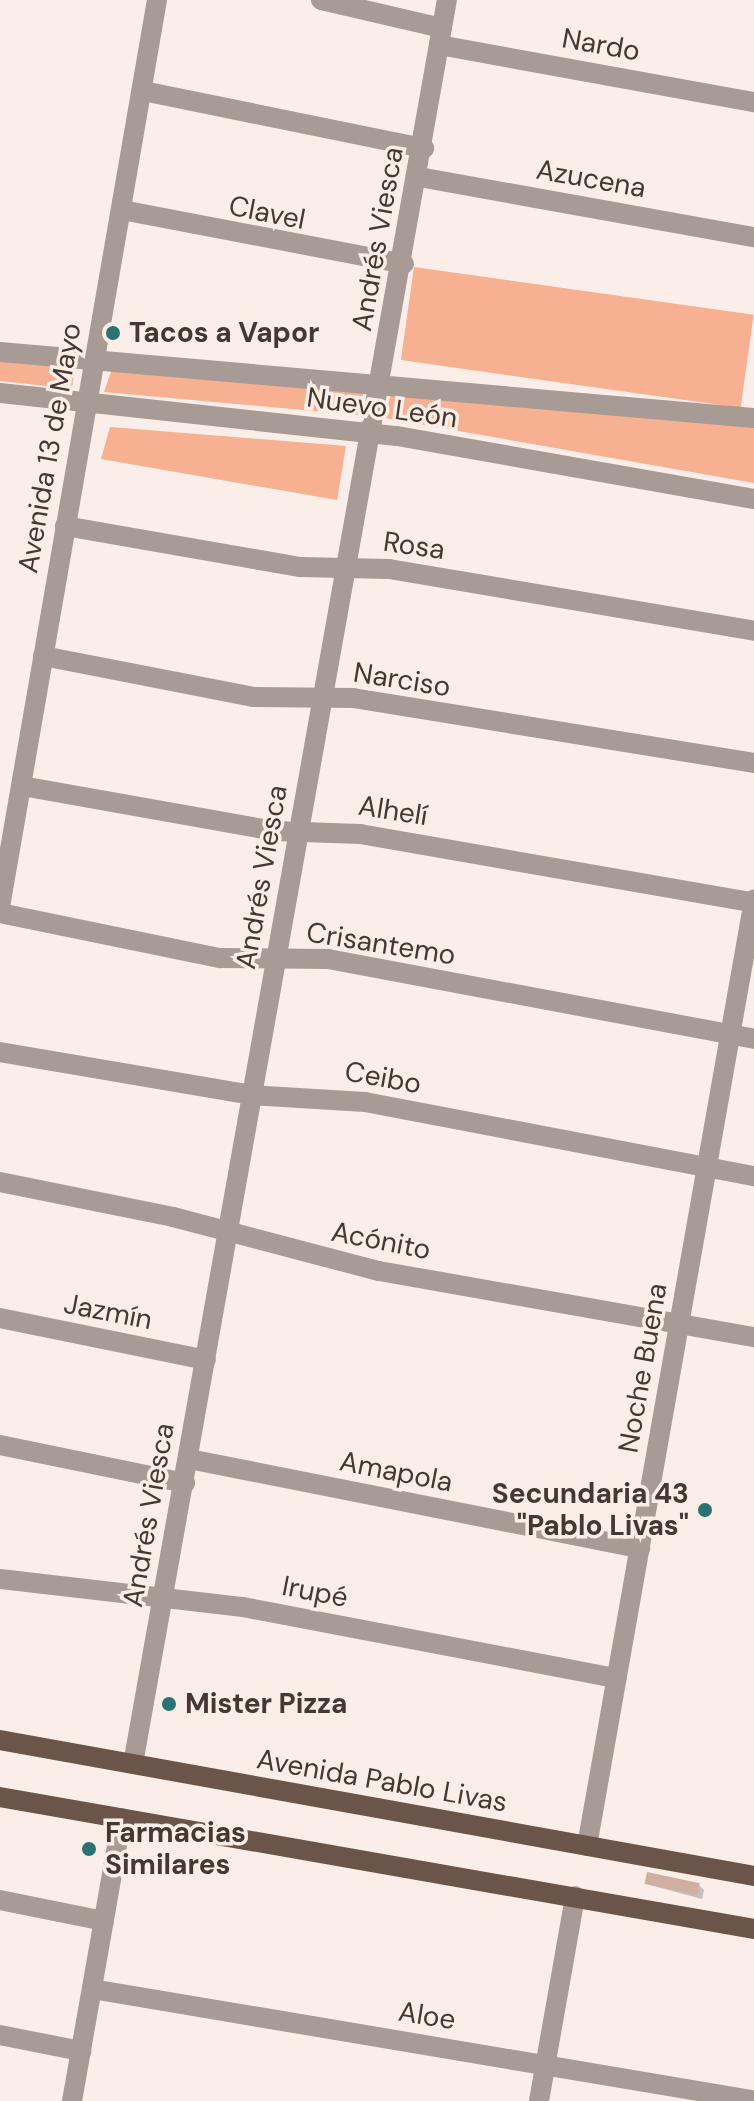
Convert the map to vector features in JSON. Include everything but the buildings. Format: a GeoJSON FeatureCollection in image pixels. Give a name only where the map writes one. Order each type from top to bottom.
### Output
{"type":"FeatureCollection","features":[{"type":"Feature","properties":{"kind":"main road","name":"Avenida Pablo Livas"},"geometry":{"type":"LineString","coordinates":[[0,1740],[754,1876]]}},
{"type":"Feature","properties":{"kind":"main road"},"geometry":{"type":"LineString","coordinates":[[0,1797],[754,1929]]}},
{"type":"Feature","properties":{"kind":"street","name":"Avenida 13 de Mayo"},"geometry":{"type":"LineString","coordinates":[[0,907],[157,0]]}},
{"type":"Feature","properties":{"kind":"street","name":"Nardo"},"geometry":{"type":"LineString","coordinates":[[321,0],[440,36],[754,102]]}},
{"type":"Feature","properties":{"kind":"street","name":"Andrés Viesca"},"geometry":{"type":"LineString","coordinates":[[133,1764],[345,569],[404,264],[447,0]]}},
{"type":"Feature","properties":{"kind":"street"},"geometry":{"type":"LineString","coordinates":[[143,91],[424,148]]}},
{"type":"Feature","properties":{"kind":"street","name":"Azucena"},"geometry":{"type":"LineString","coordinates":[[419,177],[754,237]]}},
{"type":"Feature","properties":{"kind":"street","name":"Clavel"},"geometry":{"type":"LineString","coordinates":[[122,210],[404,264]]}},
{"type":"Feature","properties":{"kind":"street","name":"Nuevo León"},"geometry":{"type":"LineString","coordinates":[[0,352],[92,363],[380,384],[754,418]]}},
{"type":"Feature","properties":{"kind":"street","name":"Nuevo León"},"geometry":{"type":"LineString","coordinates":[[0,393],[371,433],[754,499]]}},
{"type":"Feature","properties":{"kind":"street","name":"Rosa"},"geometry":{"type":"LineString","coordinates":[[65,526],[345,569],[389,569],[754,631]]}},
{"type":"Feature","properties":{"kind":"street","name":"Narciso"},"geometry":{"type":"LineString","coordinates":[[43,656],[253,697],[353,698],[754,763]]}},
{"type":"Feature","properties":{"kind":"street","name":"Alhelí"},"geometry":{"type":"LineString","coordinates":[[22,786],[299,832],[360,834],[754,902]]}},
{"type":"Feature","properties":{"kind":"street","name":"Noche Buena"},"geometry":{"type":"LineString","coordinates":[[587,1846],[680,1325],[704,1167],[754,902]]}},
{"type":"Feature","properties":{"kind":"street","name":"Crisantemo"},"geometry":{"type":"LineString","coordinates":[[0,913],[220,958],[328,959],[754,1039]]}},
{"type":"Feature","properties":{"kind":"street","name":"Ceibo"},"geometry":{"type":"LineString","coordinates":[[0,1052],[251,1095],[365,1102],[754,1176]]}},
{"type":"Feature","properties":{"kind":"street","name":"Acónito"},"geometry":{"type":"LineString","coordinates":[[0,1182],[229,1232],[379,1271],[754,1337]]}},
{"type":"Feature","properties":{"kind":"street","name":"Jazmín"},"geometry":{"type":"LineString","coordinates":[[0,1318],[206,1360]]}},
{"type":"Feature","properties":{"kind":"street"},"geometry":{"type":"LineString","coordinates":[[0,1445],[185,1483]]}},
{"type":"Feature","properties":{"kind":"street","name":"Amapola"},"geometry":{"type":"LineString","coordinates":[[189,1459],[640,1548]]}},
{"type":"Feature","properties":{"kind":"street","name":"Irupé"},"geometry":{"type":"LineString","coordinates":[[0,1579],[162,1603],[256,1610],[616,1678]]}},
{"type":"Feature","properties":{"kind":"street"},"geometry":{"type":"LineString","coordinates":[[72,2101],[122,1818]]}},
{"type":"Feature","properties":{"kind":"street"},"geometry":{"type":"LineString","coordinates":[[539,2101],[575,1896]]}},
{"type":"Feature","properties":{"kind":"street"},"geometry":{"type":"LineString","coordinates":[[0,1900],[104,1921]]}},
{"type":"Feature","properties":{"kind":"street","name":"Aloe"},"geometry":{"type":"LineString","coordinates":[[92,1989],[752,2101]]}},
{"type":"Feature","properties":{"kind":"street"},"geometry":{"type":"LineString","coordinates":[[0,2035],[81,2051]]}},
{"type":"Feature","properties":{"kind":"street"},"geometry":{"type":"LineString","coordinates":[[752,2101],[754,2091]]}},
{"type":"Feature","properties":{"kind":"shaded area"},"geometry":{"type":"Polygon","coordinates":[[[414,267],[754,315],[741,408],[401,360],[414,267]]]}},
{"type":"Feature","properties":{"kind":"shaded area"},"geometry":{"type":"Polygon","coordinates":[[[0,359],[75,367],[72,389],[0,381],[0,359]]]}},
{"type":"Feature","properties":{"kind":"shaded area"},"geometry":{"type":"Polygon","coordinates":[[[112,369],[365,386],[358,415],[104,392],[112,369]]]}},
{"type":"Feature","properties":{"kind":"shaded area"},"geometry":{"type":"Polygon","coordinates":[[[393,386],[754,423],[754,483],[385,418],[393,386]]]}},
{"type":"Feature","properties":{"kind":"shaded area"},"geometry":{"type":"Polygon","coordinates":[[[110,427],[346,446],[337,500],[101,459],[110,427]]]}},
{"type":"Feature","properties":{"kind":"place","name":"Tacos a Vapor"},"geometry":{"type":"Point","coordinates":[113,333]}},
{"type":"Feature","properties":{"kind":"place","name":"Secundaria 43 \"Pablo Livas\""},"geometry":{"type":"Point","coordinates":[705,1510]}},
{"type":"Feature","properties":{"kind":"place","name":"Mister Pizza"},"geometry":{"type":"Point","coordinates":[169,1704]}},
{"type":"Feature","properties":{"kind":"place","name":"Farmacias Similares"},"geometry":{"type":"Point","coordinates":[89,1849]}}]}
